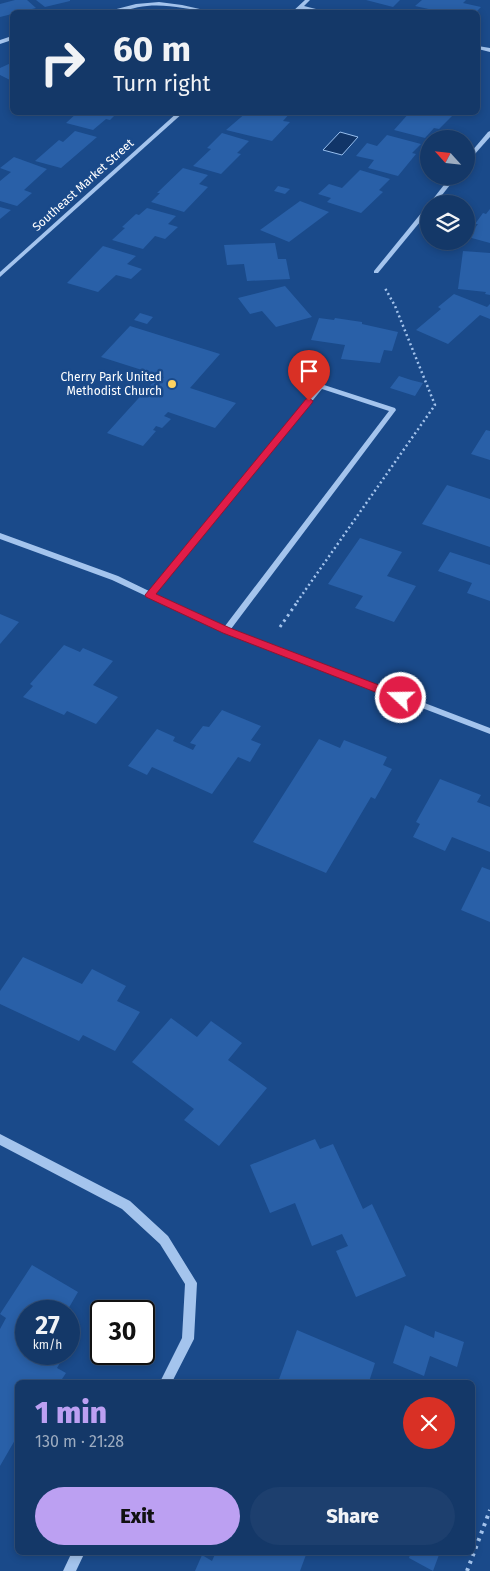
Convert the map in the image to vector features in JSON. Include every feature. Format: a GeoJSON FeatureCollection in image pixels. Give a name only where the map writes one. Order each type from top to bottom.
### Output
{"type":"FeatureCollection","features":[{"type":"Feature","properties":{"kind":"street"},"geometry":{"type":"LineString","coordinates":[[296,10],[308,0]]}},
{"type":"Feature","properties":{"kind":"street"},"geometry":{"type":"LineString","coordinates":[[115,10],[154,3],[174,4],[202,10]]}},
{"type":"Feature","properties":{"kind":"street"},"geometry":{"type":"LineString","coordinates":[[300,7],[316,10]]}},
{"type":"Feature","properties":{"kind":"street","name":"Southeast Market Street"},"geometry":{"type":"LineString","coordinates":[[0,274],[179,115]]}},
{"type":"Feature","properties":{"kind":"street"},"geometry":{"type":"LineString","coordinates":[[475,151],[490,133]]}},
{"type":"Feature","properties":{"kind":"street"},"geometry":{"type":"LineString","coordinates":[[439,195],[447,185]]}},
{"type":"Feature","properties":{"kind":"street"},"geometry":{"type":"LineString","coordinates":[[376,272],[420,218]]}},
{"type":"Feature","properties":{"kind":"street"},"geometry":{"type":"LineString","coordinates":[[150,595],[321,386],[393,410],[226,630]]}},
{"type":"Feature","properties":{"kind":"street"},"geometry":{"type":"LineString","coordinates":[[0,536],[115,578],[226,630],[490,731]]}},
{"type":"Feature","properties":{"kind":"street"},"geometry":{"type":"LineString","coordinates":[[0,1139],[126,1205],[164,1240],[191,1283],[188,1339],[167,1380]]}},
{"type":"Feature","properties":{"kind":"street"},"geometry":{"type":"LineString","coordinates":[[69,1571],[77,1555]]}},
{"type":"Feature","properties":{"kind":"path"},"geometry":{"type":"LineString","coordinates":[[475,1550],[490,1510]]}},
{"type":"Feature","properties":{"kind":"path"},"geometry":{"type":"LineString","coordinates":[[467,1571],[473,1555]]}},
{"type":"Feature","properties":{"kind":"water"},"geometry":{"type":"Polygon","coordinates":[[[340,132],[358,137],[342,155],[323,150],[340,132]]]}},
{"type":"Feature","properties":{"kind":"building"},"geometry":{"type":"Polygon","coordinates":[[[15,0],[27,0],[36,8],[10,10],[10,14],[0,17],[0,4],[15,0]]]}},
{"type":"Feature","properties":{"kind":"building"},"geometry":{"type":"Polygon","coordinates":[[[36,0],[70,0],[70,1],[45,7],[36,0]]]}},
{"type":"Feature","properties":{"kind":"building"},"geometry":{"type":"Polygon","coordinates":[[[366,0],[400,0],[393,7],[366,0]]]}},
{"type":"Feature","properties":{"kind":"building"},"geometry":{"type":"Polygon","coordinates":[[[422,0],[466,0],[463,3],[481,7],[478,10],[433,10],[415,6],[422,0]]]}},
{"type":"Feature","properties":{"kind":"building"},"geometry":{"type":"Polygon","coordinates":[[[10,63],[10,80],[0,75],[0,68],[10,63]]]}},
{"type":"Feature","properties":{"kind":"building"},"geometry":{"type":"Polygon","coordinates":[[[75,115],[115,115],[110,120],[106,119],[93,130],[66,123],[75,115]]]}},
{"type":"Feature","properties":{"kind":"building"},"geometry":{"type":"Polygon","coordinates":[[[244,115],[288,115],[283,121],[290,122],[272,141],[226,130],[244,115]]]}},
{"type":"Feature","properties":{"kind":"building"},"geometry":{"type":"Polygon","coordinates":[[[407,115],[453,115],[439,129],[420,130],[420,137],[394,130],[407,115]]]}},
{"type":"Feature","properties":{"kind":"building"},"geometry":{"type":"Polygon","coordinates":[[[75,131],[97,137],[61,168],[35,161],[59,140],[63,142],[75,131]]]}},
{"type":"Feature","properties":{"kind":"building"},"geometry":{"type":"Polygon","coordinates":[[[222,133],[249,141],[237,153],[241,154],[221,174],[193,166],[211,149],[207,148],[222,133]]]}},
{"type":"Feature","properties":{"kind":"building"},"geometry":{"type":"Polygon","coordinates":[[[387,135],[420,144],[412,153],[416,154],[398,176],[368,168],[374,160],[356,156],[367,143],[377,146],[387,135]]]}},
{"type":"Feature","properties":{"kind":"building"},"geometry":{"type":"Polygon","coordinates":[[[14,157],[47,169],[24,190],[32,193],[17,206],[0,201],[0,181],[11,172],[0,168],[14,157]]]}},
{"type":"Feature","properties":{"kind":"building"},"geometry":{"type":"Polygon","coordinates":[[[183,168],[208,175],[199,184],[208,187],[184,212],[151,202],[160,193],[157,193],[183,168]]]}},
{"type":"Feature","properties":{"kind":"building"},"geometry":{"type":"Polygon","coordinates":[[[360,170],[390,179],[379,190],[383,192],[361,213],[327,202],[331,198],[318,194],[329,184],[342,188],[360,170]]]}},
{"type":"Feature","properties":{"kind":"building"},"geometry":{"type":"Polygon","coordinates":[[[278,186],[290,189],[285,194],[274,191],[278,186]]]}},
{"type":"Feature","properties":{"kind":"building"},"geometry":{"type":"Polygon","coordinates":[[[300,201],[329,212],[289,242],[260,230],[300,201]]]}},
{"type":"Feature","properties":{"kind":"building"},"geometry":{"type":"Polygon","coordinates":[[[0,207],[11,210],[0,219],[0,207]]]}},
{"type":"Feature","properties":{"kind":"building"},"geometry":{"type":"Polygon","coordinates":[[[147,208],[176,216],[168,224],[178,227],[165,239],[155,236],[143,249],[112,240],[136,214],[139,215],[147,208]]]}},
{"type":"Feature","properties":{"kind":"building"},"geometry":{"type":"Polygon","coordinates":[[[490,209],[490,243],[475,239],[475,228],[478,224],[475,224],[483,213],[486,214],[490,209]]]}},
{"type":"Feature","properties":{"kind":"building"},"geometry":{"type":"Polygon","coordinates":[[[275,243],[278,259],[286,259],[290,279],[247,281],[244,264],[227,265],[224,245],[275,243]]]}},
{"type":"Feature","properties":{"kind":"building"},"geometry":{"type":"Polygon","coordinates":[[[103,246],[136,256],[127,264],[142,269],[131,279],[116,275],[98,292],[67,283],[103,246]]]}},
{"type":"Feature","properties":{"kind":"building"},"geometry":{"type":"Polygon","coordinates":[[[463,251],[490,253],[490,295],[485,294],[486,292],[458,289],[463,251]]]}},
{"type":"Feature","properties":{"kind":"building"},"geometry":{"type":"Polygon","coordinates":[[[285,286],[312,317],[276,327],[262,311],[250,314],[238,298],[285,286]]]}},
{"type":"Feature","properties":{"kind":"building"},"geometry":{"type":"Polygon","coordinates":[[[454,294],[487,307],[490,304],[490,319],[480,315],[448,344],[416,330],[441,309],[438,307],[454,294]]]}},
{"type":"Feature","properties":{"kind":"building"},"geometry":{"type":"Polygon","coordinates":[[[140,313],[153,317],[147,324],[134,320],[140,313]]]}},
{"type":"Feature","properties":{"kind":"building"},"geometry":{"type":"Polygon","coordinates":[[[319,318],[362,322],[362,324],[398,332],[392,351],[384,350],[380,363],[341,359],[345,345],[311,340],[319,318]]]}},
{"type":"Feature","properties":{"kind":"building","name":"Cherry Park United Methodist Church"},"geometry":{"type":"Polygon","coordinates":[[[130,326],[220,354],[190,388],[236,403],[215,428],[168,412],[164,416],[171,419],[162,428],[156,426],[153,430],[156,431],[143,446],[107,433],[156,379],[161,380],[164,377],[101,357],[130,326]]]}},
{"type":"Feature","properties":{"kind":"building"},"geometry":{"type":"Polygon","coordinates":[[[399,376],[423,383],[415,396],[390,388],[399,376]]]}},
{"type":"Feature","properties":{"kind":"building"},"geometry":{"type":"Polygon","coordinates":[[[486,430],[490,431],[490,460],[471,454],[486,430]]]}},
{"type":"Feature","properties":{"kind":"building"},"geometry":{"type":"Polygon","coordinates":[[[447,485],[490,499],[490,547],[422,524],[447,485]]]}},
{"type":"Feature","properties":{"kind":"building"},"geometry":{"type":"Polygon","coordinates":[[[360,538],[402,552],[387,576],[416,586],[394,622],[355,608],[363,596],[328,584],[360,538]]]}},
{"type":"Feature","properties":{"kind":"building"},"geometry":{"type":"Polygon","coordinates":[[[450,552],[490,565],[490,601],[467,593],[472,583],[438,571],[450,552]]]}},
{"type":"Feature","properties":{"kind":"building"},"geometry":{"type":"Polygon","coordinates":[[[0,614],[19,622],[0,644],[0,614]]]}},
{"type":"Feature","properties":{"kind":"building"},"geometry":{"type":"Polygon","coordinates":[[[64,645],[80,652],[83,648],[113,661],[93,685],[118,697],[96,724],[67,711],[64,715],[23,697],[33,686],[30,684],[64,645]]]}},
{"type":"Feature","properties":{"kind":"building"},"geometry":{"type":"Polygon","coordinates":[[[222,710],[261,726],[251,740],[261,744],[250,762],[238,757],[212,794],[152,767],[147,775],[128,766],[157,729],[175,737],[173,741],[193,750],[196,745],[190,743],[203,726],[209,727],[222,710]]]}},
{"type":"Feature","properties":{"kind":"building"},"geometry":{"type":"Polygon","coordinates":[[[319,739],[340,748],[344,740],[387,757],[383,765],[392,769],[375,799],[371,797],[326,873],[253,842],[319,739]]]}},
{"type":"Feature","properties":{"kind":"building"},"geometry":{"type":"Polygon","coordinates":[[[440,779],[481,795],[477,802],[490,807],[490,852],[452,837],[445,851],[413,837],[420,824],[416,822],[440,779]]]}},
{"type":"Feature","properties":{"kind":"building"},"geometry":{"type":"Polygon","coordinates":[[[482,867],[490,870],[490,922],[461,910],[482,867]]]}},
{"type":"Feature","properties":{"kind":"building"},"geometry":{"type":"Polygon","coordinates":[[[23,957],[82,984],[92,969],[126,986],[117,1001],[140,1012],[115,1051],[83,1035],[79,1041],[0,1004],[0,991],[23,957]]]}},
{"type":"Feature","properties":{"kind":"building"},"geometry":{"type":"Polygon","coordinates":[[[171,1018],[197,1037],[211,1021],[242,1043],[228,1060],[267,1088],[219,1146],[184,1120],[194,1109],[132,1062],[171,1018]]]}},
{"type":"Feature","properties":{"kind":"building"},"geometry":{"type":"Polygon","coordinates":[[[315,1139],[320,1149],[333,1144],[363,1209],[372,1204],[406,1276],[356,1297],[336,1251],[348,1246],[342,1234],[312,1246],[295,1203],[270,1213],[250,1165],[315,1139]]]}},
{"type":"Feature","properties":{"kind":"building"},"geometry":{"type":"Polygon","coordinates":[[[32,1265],[78,1292],[73,1300],[15,1300],[15,1365],[59,1365],[57,1368],[66,1373],[61,1380],[15,1380],[15,1440],[0,1466],[0,1329],[6,1318],[0,1314],[32,1265]]]}},
{"type":"Feature","properties":{"kind":"building"},"geometry":{"type":"Polygon","coordinates":[[[405,1325],[434,1338],[435,1331],[464,1342],[457,1367],[430,1356],[424,1376],[393,1363],[405,1325]]]}},
{"type":"Feature","properties":{"kind":"building"},"geometry":{"type":"Polygon","coordinates":[[[297,1330],[375,1363],[370,1380],[279,1380],[297,1330]]]}},
{"type":"Feature","properties":{"kind":"building"},"geometry":{"type":"Polygon","coordinates":[[[202,1555],[212,1561],[215,1555],[306,1555],[300,1571],[195,1571],[202,1555]]]}},
{"type":"Feature","properties":{"kind":"building"},"geometry":{"type":"Polygon","coordinates":[[[410,1555],[439,1555],[433,1571],[409,1558],[410,1555]]]}},
{"type":"Feature","properties":{"kind":"place","name":"Cherry Park United Methodist Church"},"geometry":{"type":"Point","coordinates":[172,384]}},
{"type":"Feature","properties":{"kind":"route"},"geometry":{"type":"LineString","coordinates":[[309,401],[150,595],[226,630],[401,698]]}}]}
